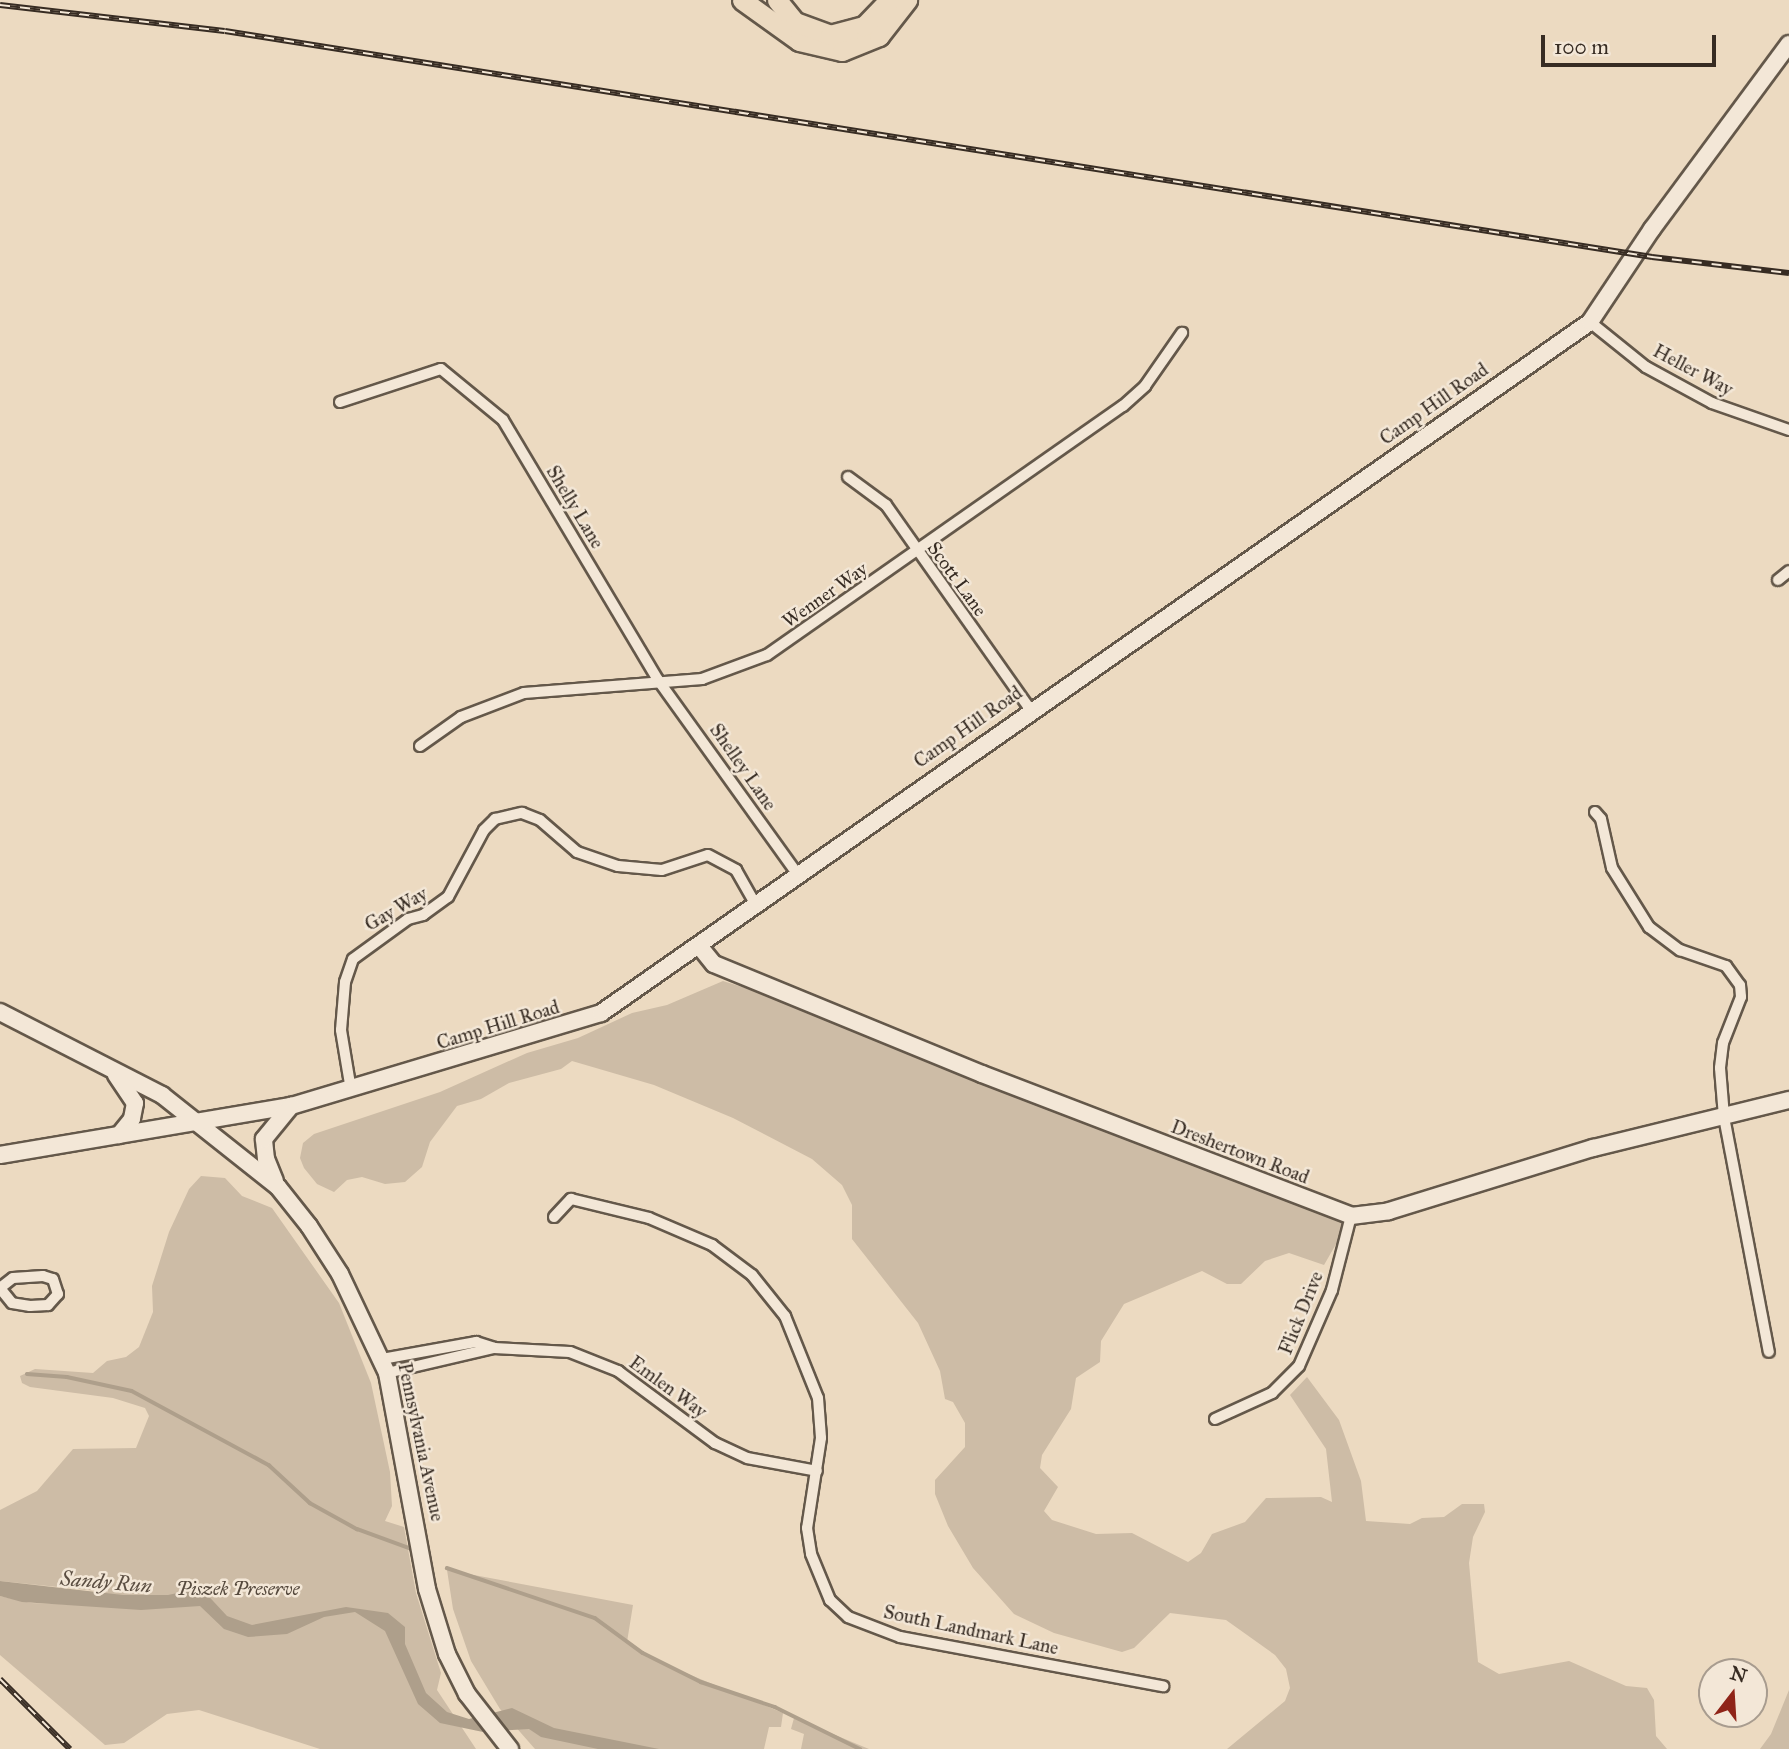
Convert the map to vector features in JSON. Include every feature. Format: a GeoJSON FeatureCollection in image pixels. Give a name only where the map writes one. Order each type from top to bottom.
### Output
{"type":"FeatureCollection","features":[{"type":"Feature","properties":{"kind":"highway"},"geometry":{"type":"LineString","coordinates":[[742,0],[799,41],[842,51],[879,36],[907,0]]}},
{"type":"Feature","properties":{"kind":"highway"},"geometry":{"type":"LineString","coordinates":[[777,0],[795,22],[830,35],[864,26],[890,0]]}},
{"type":"Feature","properties":{"kind":"street","name":"Camp Hill Road"},"geometry":{"type":"LineString","coordinates":[[0,1155],[203,1124],[291,1106],[351,1090],[584,1020],[674,965],[1030,709],[1590,322],[1652,229],[1789,44]]}},
{"type":"Feature","properties":{"kind":"street","name":"Heller Way"},"geometry":{"type":"LineString","coordinates":[[1590,322],[1647,367],[1712,403],[1789,430]]}},
{"type":"Feature","properties":{"kind":"street","name":"Wenner Way"},"geometry":{"type":"LineString","coordinates":[[421,746],[461,717],[523,693],[658,680],[702,679],[755,660],[800,635],[1123,406],[1145,386],[1182,333]]}},
{"type":"Feature","properties":{"kind":"street","name":"Shelly Lane"},"geometry":{"type":"LineString","coordinates":[[340,402],[441,369],[503,420],[658,680]]}},
{"type":"Feature","properties":{"kind":"street","name":"Scott Lane"},"geometry":{"type":"LineString","coordinates":[[848,477],[886,505],[916,553],[1030,709]]}},
{"type":"Feature","properties":{"kind":"street"},"geometry":{"type":"LineString","coordinates":[[1778,580],[1789,571]]}},
{"type":"Feature","properties":{"kind":"street","name":"Shelley Lane"},"geometry":{"type":"LineString","coordinates":[[658,680],[799,876]]}},
{"type":"Feature","properties":{"kind":"street"},"geometry":{"type":"LineString","coordinates":[[1595,812],[1601,819],[1612,868],[1649,927],[1670,945],[1718,961],[1735,974],[1741,997],[1720,1054],[1724,1117],[1769,1352]]}},
{"type":"Feature","properties":{"kind":"street","name":"Gay Way"},"geometry":{"type":"LineString","coordinates":[[351,1090],[341,1030],[345,982],[353,959],[408,919],[423,915],[448,897],[484,830],[495,818],[522,813],[540,820],[577,852],[618,866],[662,870],[708,855],[736,870],[757,907]]}},
{"type":"Feature","properties":{"kind":"street","name":"Dreshertown Road"},"geometry":{"type":"LineString","coordinates":[[700,947],[714,964],[982,1074],[1351,1216],[1389,1211],[1593,1148],[1789,1100]]}},
{"type":"Feature","properties":{"kind":"street"},"geometry":{"type":"LineString","coordinates":[[674,965],[714,964]]}},
{"type":"Feature","properties":{"kind":"street","name":"Pennsylvania Avenue"},"geometry":{"type":"LineString","coordinates":[[0,1012],[107,1065],[203,1124],[278,1187],[340,1274],[385,1366],[427,1589],[447,1654],[480,1713],[507,1745]]}},
{"type":"Feature","properties":{"kind":"street"},"geometry":{"type":"LineString","coordinates":[[107,1065],[129,1089],[135,1103],[132,1119],[119,1135]]}},
{"type":"Feature","properties":{"kind":"street"},"geometry":{"type":"LineString","coordinates":[[278,1187],[266,1159],[264,1139],[291,1106]]}},
{"type":"Feature","properties":{"kind":"street","name":"South Landmark Lane"},"geometry":{"type":"LineString","coordinates":[[554,1217],[571,1199],[649,1218],[712,1245],[752,1275],[785,1316],[806,1359],[818,1398],[821,1438],[807,1528],[811,1554],[830,1600],[848,1617],[900,1637],[1163,1686]]}},
{"type":"Feature","properties":{"kind":"street","name":"Flick Drive"},"geometry":{"type":"LineString","coordinates":[[1215,1419],[1272,1393],[1299,1366],[1332,1290],[1351,1216]]}},
{"type":"Feature","properties":{"kind":"street"},"geometry":{"type":"LineString","coordinates":[[43,1276],[53,1279],[58,1294],[48,1305],[30,1306],[12,1303],[0,1288],[13,1278],[43,1276]]}},
{"type":"Feature","properties":{"kind":"street","name":"Emlen Way"},"geometry":{"type":"LineString","coordinates":[[385,1366],[494,1348],[569,1352],[618,1371],[726,1448],[747,1458],[817,1471]]}},
{"type":"Feature","properties":{"kind":"green space"},"geometry":{"type":"Polygon","coordinates":[[[723,981],[797,1004],[1342,1219],[1343,1232],[1324,1265],[1289,1253],[1265,1261],[1241,1284],[1227,1284],[1202,1271],[1124,1304],[1101,1341],[1100,1362],[1076,1378],[1071,1409],[1042,1455],[1040,1468],[1058,1487],[1044,1511],[1052,1520],[1096,1534],[1132,1533],[1188,1562],[1201,1553],[1212,1534],[1245,1522],[1266,1498],[1321,1497],[1332,1502],[1326,1449],[1290,1395],[1307,1377],[1339,1420],[1361,1481],[1366,1521],[1410,1524],[1422,1518],[1444,1517],[1462,1504],[1484,1504],[1485,1512],[1473,1537],[1469,1563],[1478,1662],[1499,1674],[1569,1661],[1626,1686],[1647,1688],[1654,1700],[1656,1736],[1667,1749],[1227,1749],[1285,1701],[1290,1688],[1286,1669],[1275,1655],[1226,1620],[1170,1613],[1134,1648],[1122,1652],[1054,1633],[1014,1614],[973,1568],[948,1526],[935,1494],[935,1480],[965,1447],[965,1423],[953,1402],[945,1399],[940,1371],[918,1323],[852,1239],[852,1205],[842,1185],[812,1159],[733,1118],[654,1085],[572,1061],[561,1069],[509,1083],[481,1099],[457,1106],[430,1142],[422,1167],[405,1182],[385,1184],[362,1177],[347,1180],[334,1192],[317,1184],[304,1168],[300,1158],[303,1143],[314,1134],[440,1092],[527,1053],[578,1038],[632,1013],[667,1005],[723,981]]]}},
{"type":"Feature","properties":{"kind":"green space","name":"Piszek Preserve"},"geometry":{"type":"Polygon","coordinates":[[[201,1176],[225,1178],[242,1196],[272,1208],[339,1303],[371,1383],[390,1472],[392,1506],[385,1521],[404,1527],[416,1593],[441,1673],[437,1690],[476,1749],[320,1749],[199,1710],[167,1714],[124,1743],[105,1745],[0,1655],[0,1596],[31,1603],[86,1605],[106,1592],[0,1581],[0,1510],[37,1491],[73,1449],[136,1448],[149,1416],[145,1408],[113,1398],[30,1387],[22,1383],[20,1376],[35,1369],[93,1373],[107,1361],[126,1357],[139,1347],[153,1312],[152,1286],[169,1232],[189,1189],[201,1176]]]}},
{"type":"Feature","properties":{"kind":"green space"},"geometry":{"type":"Polygon","coordinates":[[[447,1570],[633,1605],[627,1642],[647,1657],[783,1713],[781,1727],[769,1727],[764,1749],[535,1749],[500,1709],[471,1661],[453,1609],[447,1570]]]}},
{"type":"Feature","properties":{"kind":"green space"},"geometry":{"type":"Polygon","coordinates":[[[1789,1690],[1789,1749],[1760,1749],[1771,1734],[1789,1690]]]}},
{"type":"Feature","properties":{"kind":"green space"},"geometry":{"type":"Polygon","coordinates":[[[794,1718],[869,1749],[801,1749],[804,1734],[791,1729],[794,1718]]]}},
{"type":"Feature","properties":{"kind":"shaded area"},"geometry":{"type":"Polygon","coordinates":[[[0,1581],[123,1595],[168,1595],[201,1588],[227,1616],[252,1625],[346,1607],[388,1613],[405,1627],[405,1644],[426,1693],[447,1712],[469,1719],[512,1708],[554,1728],[659,1749],[598,1749],[541,1737],[529,1729],[483,1732],[440,1723],[418,1704],[385,1631],[355,1612],[324,1617],[287,1634],[248,1637],[224,1629],[200,1606],[141,1610],[22,1602],[0,1596],[0,1581]]]}},
{"type":"Feature","properties":{"kind":"waterway"},"geometry":{"type":"LineString","coordinates":[[27,1374],[67,1377],[132,1391],[269,1465],[310,1503],[357,1529],[412,1549]]}},
{"type":"Feature","properties":{"kind":"waterway"},"geometry":{"type":"LineString","coordinates":[[447,1568],[595,1618],[643,1653],[701,1682],[775,1707],[860,1749]]}},
{"type":"Feature","properties":{"kind":"railway"},"geometry":{"type":"LineString","coordinates":[[0,5],[225,31],[1652,257],[1789,273]]}},
{"type":"Feature","properties":{"kind":"railway"},"geometry":{"type":"LineString","coordinates":[[0,1679],[70,1749]]}},
{"type":"Feature","properties":{"kind":"water label","name":"Sandy Run"},"geometry":{"type":"Point","coordinates":[106,1582]}}]}
